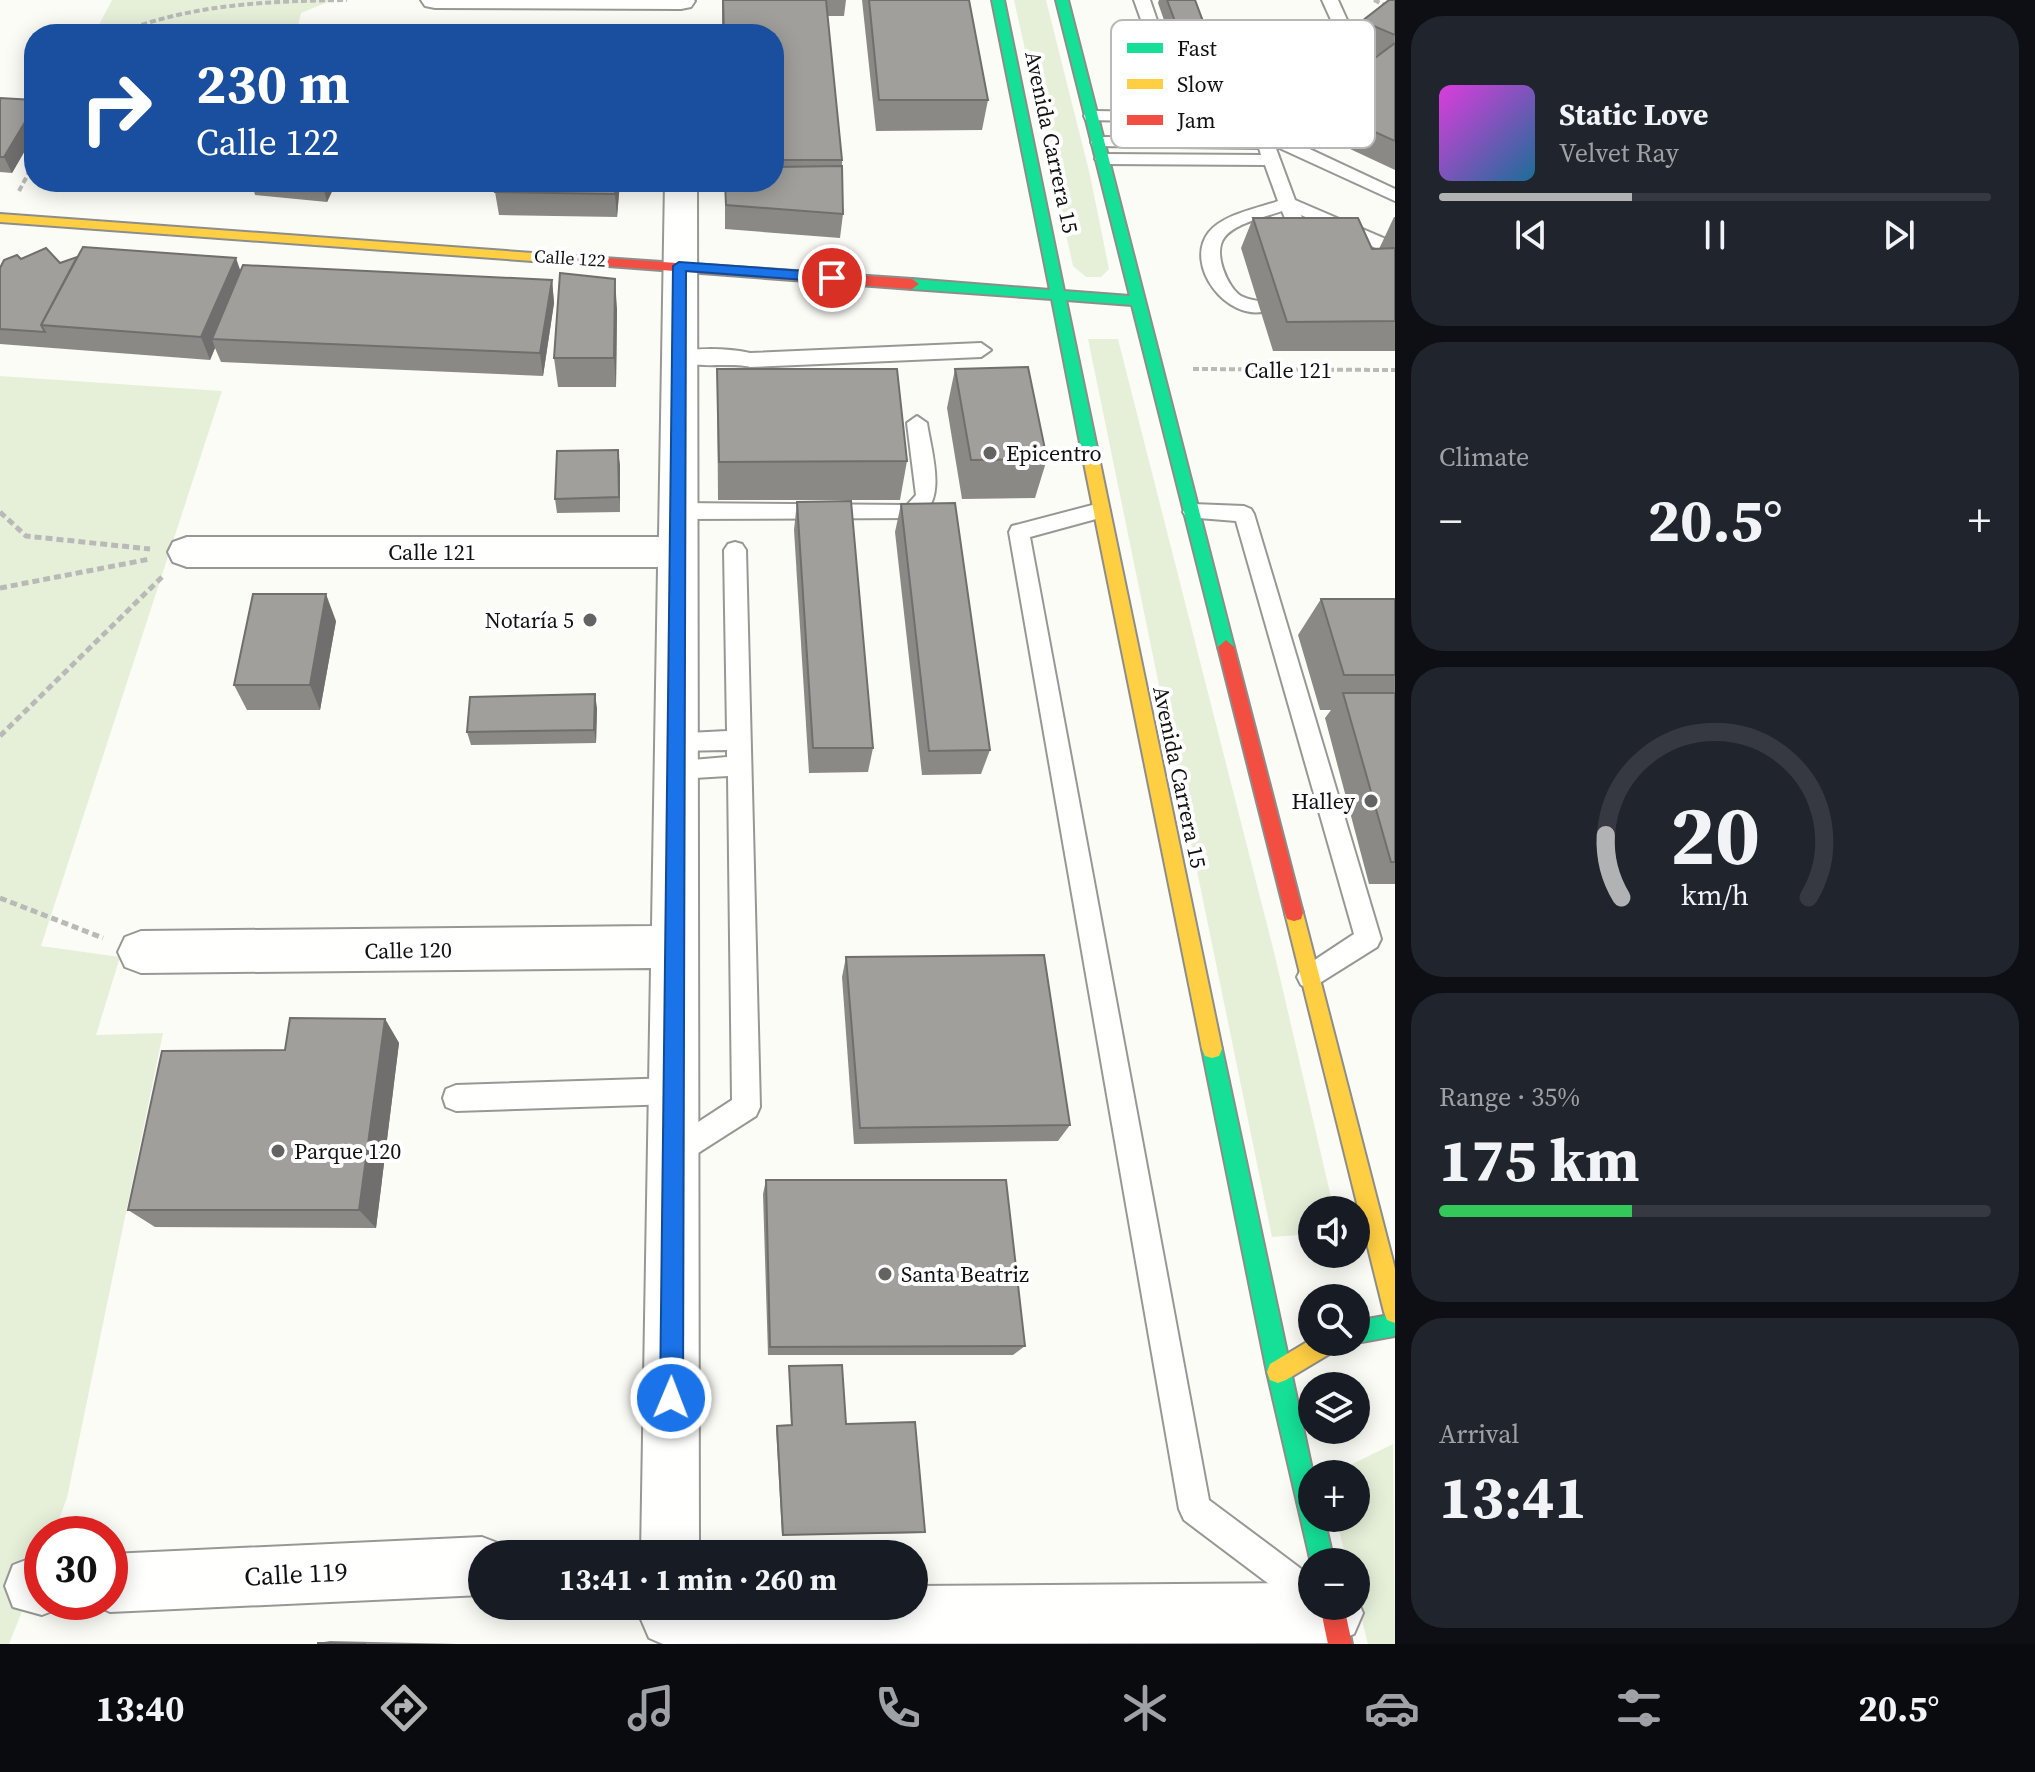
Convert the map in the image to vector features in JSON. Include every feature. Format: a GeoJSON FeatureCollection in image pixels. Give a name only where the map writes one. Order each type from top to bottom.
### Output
{"type":"FeatureCollection","features":[{"type":"Feature","properties":{"kind":"main road","name":"Avenida Carrera 15"},"geometry":{"type":"LineString","coordinates":[[998,0],[1100,511],[1315,1548]]}},
{"type":"Feature","properties":{"kind":"main road","name":"Avenida Carrera 15"},"geometry":{"type":"LineString","coordinates":[[1062,0],[1395,1312]]}},
{"type":"Feature","properties":{"kind":"main road","name":"Calle 122"},"geometry":{"type":"LineString","coordinates":[[0,218],[1139,301]]}},
{"type":"Feature","properties":{"kind":"main road"},"geometry":{"type":"LineString","coordinates":[[1370,1329],[1395,1325]]}},
{"type":"Feature","properties":{"kind":"main road"},"geometry":{"type":"LineString","coordinates":[[1278,1372],[1305,1356]]}},
{"type":"Feature","properties":{"kind":"street"},"geometry":{"type":"LineString","coordinates":[[435,0],[681,8]]}},
{"type":"Feature","properties":{"kind":"street"},"geometry":{"type":"LineString","coordinates":[[670,1540],[681,192]]}},
{"type":"Feature","properties":{"kind":"street","name":"Calle 121"},"geometry":{"type":"LineString","coordinates":[[187,552],[678,552]]}},
{"type":"Feature","properties":{"kind":"street","name":"Calle 120"},"geometry":{"type":"LineString","coordinates":[[141,952],[675,947]]}},
{"type":"Feature","properties":{"kind":"street","name":"Calle 119"},"geometry":{"type":"LineString","coordinates":[[128,1582],[468,1567]]}},
{"type":"Feature","properties":{"kind":"street"},"geometry":{"type":"LineString","coordinates":[[670,1622],[1298,1606]]}},
{"type":"Feature","properties":{"kind":"lane"},"geometry":{"type":"LineString","coordinates":[[1142,0],[1149,20]]}},
{"type":"Feature","properties":{"kind":"lane"},"geometry":{"type":"LineString","coordinates":[[1330,0],[1339,20]]}},
{"type":"Feature","properties":{"kind":"lane"},"geometry":{"type":"LineString","coordinates":[[1092,116],[1111,118]]}},
{"type":"Feature","properties":{"kind":"lane"},"geometry":{"type":"LineString","coordinates":[[1101,150],[1119,148]]}},
{"type":"Feature","properties":{"kind":"lane"},"geometry":{"type":"LineString","coordinates":[[1267,148],[1305,248]]}},
{"type":"Feature","properties":{"kind":"lane"},"geometry":{"type":"LineString","coordinates":[[1294,148],[1395,196]]}},
{"type":"Feature","properties":{"kind":"lane"},"geometry":{"type":"LineString","coordinates":[[1101,150],[1272,160]]}},
{"type":"Feature","properties":{"kind":"lane"},"geometry":{"type":"LineString","coordinates":[[1259,307],[1246,305],[1226,294],[1210,250],[1211,241],[1224,229],[1288,203],[1391,248]]}},
{"type":"Feature","properties":{"kind":"lane"},"geometry":{"type":"LineString","coordinates":[[679,363],[738,367],[750,360],[981,350]]}},
{"type":"Feature","properties":{"kind":"lane"},"geometry":{"type":"LineString","coordinates":[[678,511],[909,513],[918,509],[926,495],[917,423]]}},
{"type":"Feature","properties":{"kind":"lane"},"geometry":{"type":"LineString","coordinates":[[1100,511],[1019,532],[1195,1509],[1298,1584]]}},
{"type":"Feature","properties":{"kind":"lane"},"geometry":{"type":"LineString","coordinates":[[1193,512],[1244,514],[1368,939],[1310,977]]}},
{"type":"Feature","properties":{"kind":"lane"},"geometry":{"type":"LineString","coordinates":[[673,1155],[746,1107],[735,550]]}},
{"type":"Feature","properties":{"kind":"lane"},"geometry":{"type":"LineString","coordinates":[[676,755],[739,740]]}},
{"type":"Feature","properties":{"kind":"lane"},"geometry":{"type":"LineString","coordinates":[[676,755],[740,766]]}},
{"type":"Feature","properties":{"kind":"lane"},"geometry":{"type":"LineString","coordinates":[[456,1098],[674,1091]]}},
{"type":"Feature","properties":{"kind":"path"},"geometry":{"type":"LineString","coordinates":[[138,24],[184,11],[242,2],[347,0]]}},
{"type":"Feature","properties":{"kind":"path"},"geometry":{"type":"LineString","coordinates":[[1374,0],[1395,10]]}},
{"type":"Feature","properties":{"kind":"path"},"geometry":{"type":"LineString","coordinates":[[13,203],[24,182]]}},
{"type":"Feature","properties":{"kind":"path","name":"Calle 121"},"geometry":{"type":"LineString","coordinates":[[1180,369],[1395,370]]}},
{"type":"Feature","properties":{"kind":"path"},"geometry":{"type":"LineString","coordinates":[[0,512],[26,536],[187,552]]}},
{"type":"Feature","properties":{"kind":"path"},"geometry":{"type":"LineString","coordinates":[[0,588],[187,552]]}},
{"type":"Feature","properties":{"kind":"path"},"geometry":{"type":"LineString","coordinates":[[0,736],[187,552]]}},
{"type":"Feature","properties":{"kind":"path"},"geometry":{"type":"LineString","coordinates":[[0,898],[141,952]]}},
{"type":"Feature","properties":{"kind":"green space"},"geometry":{"type":"Polygon","coordinates":[[[112,0],[333,0],[301,13],[298,24],[99,24],[112,0]]]}},
{"type":"Feature","properties":{"kind":"green space"},"geometry":{"type":"Polygon","coordinates":[[[1014,0],[1046,0],[1090,175],[1109,269],[1101,277],[1086,277],[1073,266],[1014,0]]]}},
{"type":"Feature","properties":{"kind":"green space"},"geometry":{"type":"Polygon","coordinates":[[[1088,339],[1118,339],[1275,956],[1331,1196],[1298,1196],[1298,1235],[1272,1237],[1088,339]]]}},
{"type":"Feature","properties":{"kind":"green space"},"geometry":{"type":"Polygon","coordinates":[[[0,376],[222,391],[41,946],[120,957],[96,1035],[163,1033],[67,1498],[60,1516],[24,1516],[24,1606],[9,1644],[0,1644],[0,376]]]}},
{"type":"Feature","properties":{"kind":"green space"},"geometry":{"type":"Polygon","coordinates":[[[1393,1444],[1395,1644],[1368,1644],[1362,1620],[1370,1620],[1370,1548],[1344,1548],[1340,1532],[1370,1532],[1370,1460],[1360,1460],[1393,1444]]]}},
{"type":"Feature","properties":{"kind":"building"},"geometry":{"type":"Polygon","coordinates":[[[723,0],[826,0],[842,160],[784,160],[784,24],[724,24],[723,0]]]}},
{"type":"Feature","properties":{"kind":"building"},"geometry":{"type":"Polygon","coordinates":[[[869,0],[969,0],[988,100],[879,100],[869,0]]]}},
{"type":"Feature","properties":{"kind":"building"},"geometry":{"type":"Polygon","coordinates":[[[1167,0],[1195,0],[1202,20],[1174,20],[1167,0]]]}},
{"type":"Feature","properties":{"kind":"building"},"geometry":{"type":"Polygon","coordinates":[[[1389,0],[1395,0],[1395,35],[1375,27],[1375,20],[1363,20],[1389,0]]]}},
{"type":"Feature","properties":{"kind":"building"},"geometry":{"type":"Polygon","coordinates":[[[1395,43],[1395,141],[1375,132],[1375,58],[1395,43]]]}},
{"type":"Feature","properties":{"kind":"building"},"geometry":{"type":"Polygon","coordinates":[[[0,98],[24,99],[24,124],[4,157],[0,157],[0,98]]]}},
{"type":"Feature","properties":{"kind":"building"},"geometry":{"type":"Polygon","coordinates":[[[842,166],[843,214],[726,205],[725,192],[784,192],[784,167],[842,166]]]}},
{"type":"Feature","properties":{"kind":"building"},"geometry":{"type":"Polygon","coordinates":[[[495,192],[615,192],[615,194],[495,192]]]}},
{"type":"Feature","properties":{"kind":"building"},"geometry":{"type":"Polygon","coordinates":[[[1253,218],[1358,218],[1372,249],[1395,248],[1395,321],[1287,322],[1253,218]]]}},
{"type":"Feature","properties":{"kind":"building"},"geometry":{"type":"Polygon","coordinates":[[[83,247],[236,258],[201,337],[41,325],[83,247]]]}},
{"type":"Feature","properties":{"kind":"building"},"geometry":{"type":"Polygon","coordinates":[[[46,248],[60,263],[77,257],[41,325],[45,332],[0,329],[0,268],[4,260],[17,255],[21,259],[46,248]]]}},
{"type":"Feature","properties":{"kind":"building"},"geometry":{"type":"Polygon","coordinates":[[[243,265],[552,280],[540,353],[212,339],[243,265]]]}},
{"type":"Feature","properties":{"kind":"building"},"geometry":{"type":"Polygon","coordinates":[[[560,273],[615,279],[614,358],[554,358],[560,273]]]}},
{"type":"Feature","properties":{"kind":"building"},"geometry":{"type":"Polygon","coordinates":[[[1028,367],[1047,459],[971,460],[955,369],[1028,367]]]}},
{"type":"Feature","properties":{"kind":"building"},"geometry":{"type":"Polygon","coordinates":[[[717,369],[897,369],[907,461],[719,462],[717,369]]]}},
{"type":"Feature","properties":{"kind":"building"},"geometry":{"type":"Polygon","coordinates":[[[618,450],[619,497],[555,499],[557,451],[618,450]]]}},
{"type":"Feature","properties":{"kind":"building"},"geometry":{"type":"Polygon","coordinates":[[[851,501],[873,748],[813,748],[797,502],[851,501]]]}},
{"type":"Feature","properties":{"kind":"building"},"geometry":{"type":"Polygon","coordinates":[[[955,503],[990,750],[929,751],[901,504],[955,503]]]}},
{"type":"Feature","properties":{"kind":"building"},"geometry":{"type":"Polygon","coordinates":[[[253,594],[326,594],[310,685],[234,685],[253,594]]]}},
{"type":"Feature","properties":{"kind":"building"},"geometry":{"type":"Polygon","coordinates":[[[1321,599],[1395,599],[1395,675],[1344,675],[1321,599]]]}},
{"type":"Feature","properties":{"kind":"building"},"geometry":{"type":"Polygon","coordinates":[[[1343,693],[1395,693],[1395,862],[1391,862],[1343,693]]]}},
{"type":"Feature","properties":{"kind":"building"},"geometry":{"type":"Polygon","coordinates":[[[595,694],[594,730],[467,732],[470,697],[595,694]]]}},
{"type":"Feature","properties":{"kind":"building"},"geometry":{"type":"Polygon","coordinates":[[[1044,955],[1070,1125],[860,1128],[846,957],[1044,955]]]}},
{"type":"Feature","properties":{"kind":"building","name":"Parque 120"},"geometry":{"type":"Polygon","coordinates":[[[290,1018],[385,1019],[359,1210],[128,1210],[162,1051],[285,1050],[290,1018]]]}},
{"type":"Feature","properties":{"kind":"building","name":"Santa Beatriz"},"geometry":{"type":"Polygon","coordinates":[[[766,1180],[1006,1180],[1025,1346],[770,1347],[766,1180]]]}},
{"type":"Feature","properties":{"kind":"building"},"geometry":{"type":"Polygon","coordinates":[[[842,1365],[846,1424],[915,1422],[925,1532],[783,1535],[777,1426],[792,1425],[789,1366],[842,1365]]]}},
{"type":"Feature","properties":{"kind":"traffic: fast"},"geometry":{"type":"LineString","coordinates":[[998,0],[1090,453]]}},
{"type":"Feature","properties":{"kind":"traffic: fast"},"geometry":{"type":"LineString","coordinates":[[1062,0],[1226,647]]}},
{"type":"Feature","properties":{"kind":"traffic: fast"},"geometry":{"type":"LineString","coordinates":[[912,284],[1139,301]]}},
{"type":"Feature","properties":{"kind":"traffic: fast"},"geometry":{"type":"LineString","coordinates":[[1212,1049],[1278,1372],[1319,1548]]}},
{"type":"Feature","properties":{"kind":"traffic: fast"},"geometry":{"type":"LineString","coordinates":[[1370,1329],[1395,1325]]}},
{"type":"Feature","properties":{"kind":"traffic: slow"},"geometry":{"type":"LineString","coordinates":[[0,218],[560,259]]}},
{"type":"Feature","properties":{"kind":"traffic: slow"},"geometry":{"type":"LineString","coordinates":[[1090,453],[1212,1049]]}},
{"type":"Feature","properties":{"kind":"traffic: slow"},"geometry":{"type":"LineString","coordinates":[[1294,913],[1395,1312]]}},
{"type":"Feature","properties":{"kind":"traffic: slow"},"geometry":{"type":"LineString","coordinates":[[1278,1372],[1305,1356]]}},
{"type":"Feature","properties":{"kind":"traffic: jam"},"geometry":{"type":"LineString","coordinates":[[560,259],[912,284]]}},
{"type":"Feature","properties":{"kind":"traffic: jam"},"geometry":{"type":"LineString","coordinates":[[1226,647],[1294,913]]}},
{"type":"Feature","properties":{"kind":"traffic: jam"},"geometry":{"type":"LineString","coordinates":[[1335,1620],[1340,1644]]}},
{"type":"Feature","properties":{"kind":"place","name":"Epicentro"},"geometry":{"type":"Point","coordinates":[990,453]}},
{"type":"Feature","properties":{"kind":"place","name":"Notaría 5"},"geometry":{"type":"Point","coordinates":[590,620]}},
{"type":"Feature","properties":{"kind":"place","name":"Halley"},"geometry":{"type":"Point","coordinates":[1371,801]}},
{"type":"Feature","properties":{"kind":"place","name":"Parque 120"},"geometry":{"type":"Point","coordinates":[278,1151]}},
{"type":"Feature","properties":{"kind":"place","name":"Santa Beatriz"},"geometry":{"type":"Point","coordinates":[885,1274]}},
{"type":"Feature","properties":{"kind":"route"},"geometry":{"type":"LineString","coordinates":[[671,1398],[679,266],[832,278]]}}]}
